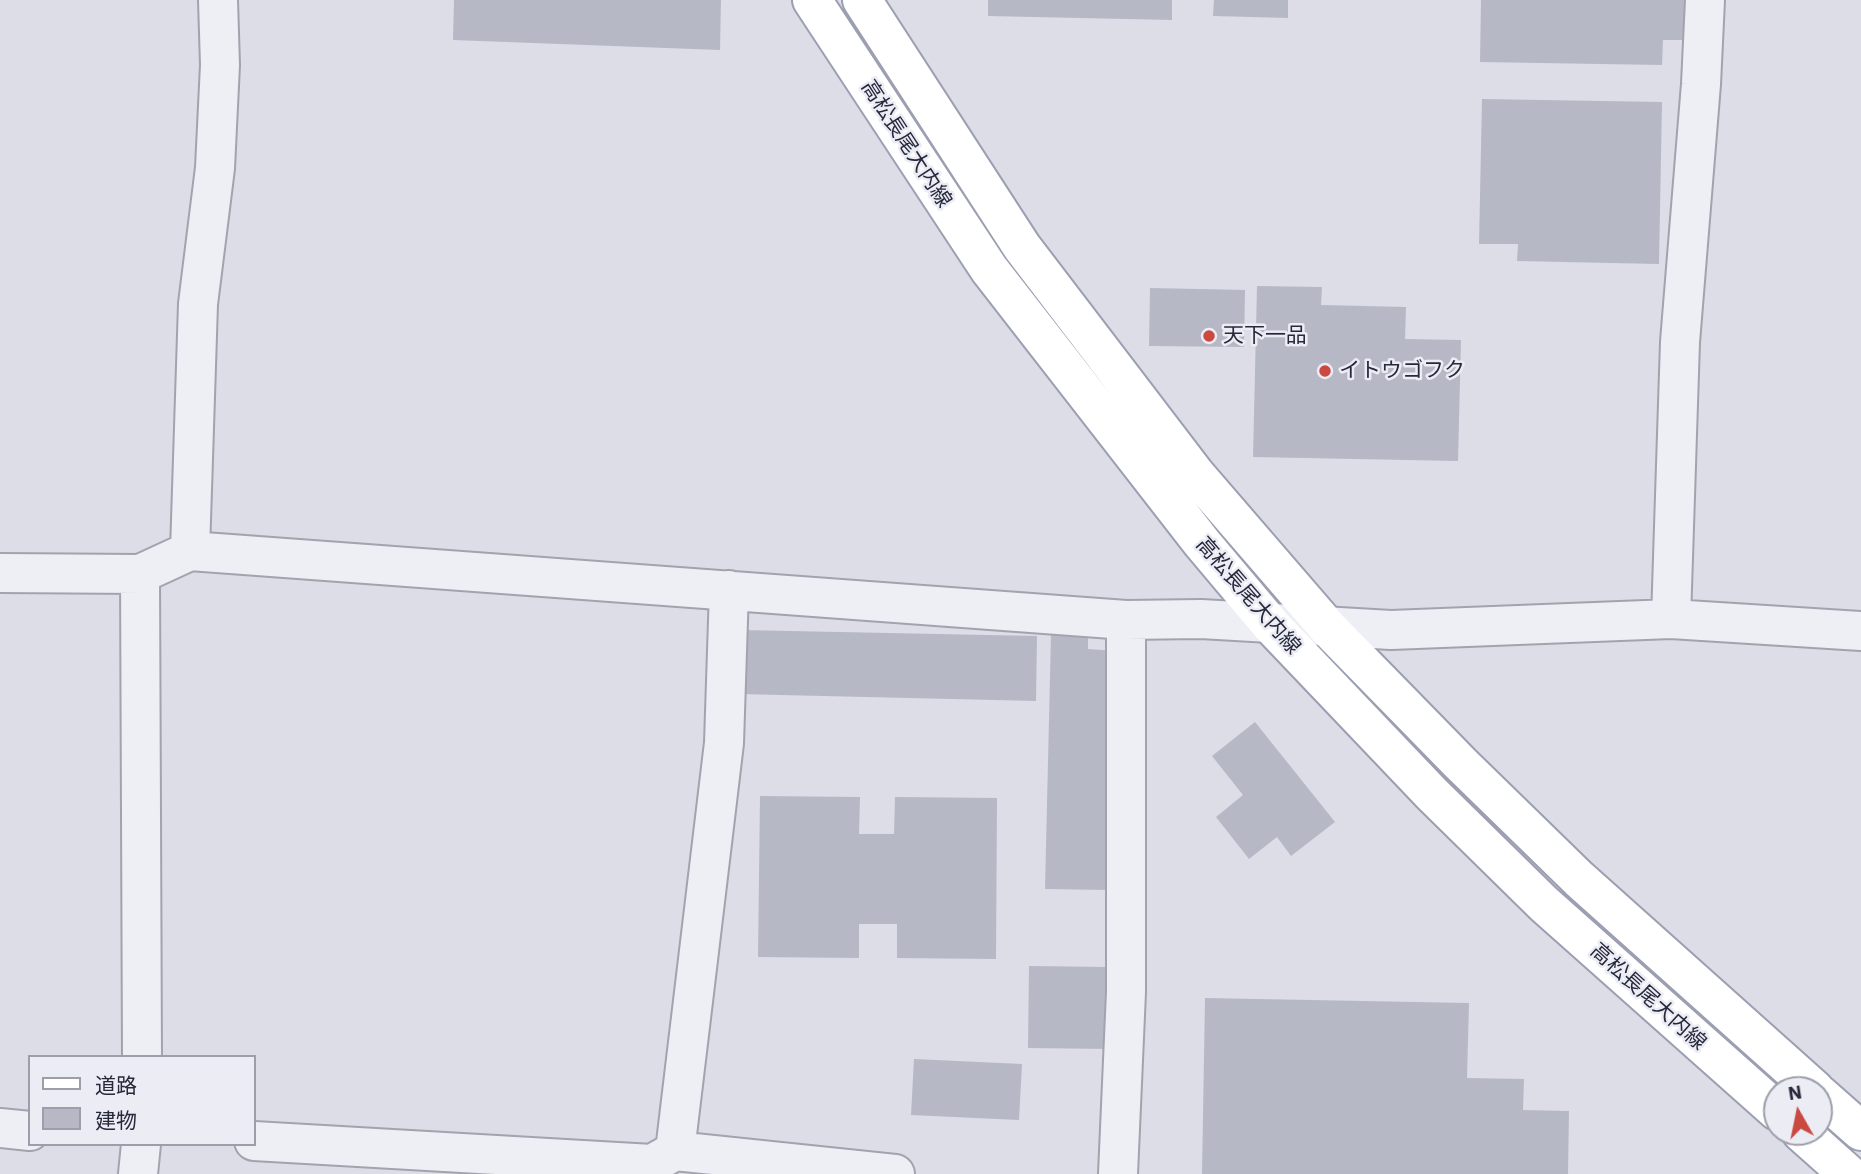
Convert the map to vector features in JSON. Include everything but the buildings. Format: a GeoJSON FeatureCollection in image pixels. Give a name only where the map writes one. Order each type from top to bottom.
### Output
{"type":"FeatureCollection","features":[{"type":"Feature","properties":{"kind":"main road","name":"高松長尾大内線"},"geometry":{"type":"LineString","coordinates":[[812,0],[989,269],[1202,543],[1271,625],[1413,775],[1544,904],[1763,1099]]}},
{"type":"Feature","properties":{"kind":"main road","name":"高松長尾大内線"},"geometry":{"type":"LineString","coordinates":[[862,0],[1022,247],[1196,475],[1328,628],[1460,763],[1579,879],[1797,1076]]}},
{"type":"Feature","properties":{"kind":"main road","name":"高松長尾大内線"},"geometry":{"type":"LineString","coordinates":[[1833,1108],[1861,1131]]}},
{"type":"Feature","properties":{"kind":"main road"},"geometry":{"type":"LineString","coordinates":[[1817,1146],[1848,1174]]}},
{"type":"Feature","properties":{"kind":"street"},"geometry":{"type":"LineString","coordinates":[[190,551],[198,304],[217,129],[220,65],[218,0]]}},
{"type":"Feature","properties":{"kind":"street"},"geometry":{"type":"LineString","coordinates":[[1671,619],[1680,342],[1705,0]]}},
{"type":"Feature","properties":{"kind":"street"},"geometry":{"type":"LineString","coordinates":[[0,573],[140,574],[190,551],[1126,620],[1201,619],[1328,628],[1432,629],[1671,619],[1861,631]]}},
{"type":"Feature","properties":{"kind":"street"},"geometry":{"type":"LineString","coordinates":[[140,574],[142,1055]]}},
{"type":"Feature","properties":{"kind":"street"},"geometry":{"type":"LineString","coordinates":[[675,1151],[724,743],[729,590]]}},
{"type":"Feature","properties":{"kind":"street"},"geometry":{"type":"LineString","coordinates":[[1118,1174],[1126,992],[1126,620]]}},
{"type":"Feature","properties":{"kind":"street"},"geometry":{"type":"LineString","coordinates":[[0,1128],[28,1131]]}},
{"type":"Feature","properties":{"kind":"street"},"geometry":{"type":"LineString","coordinates":[[256,1141],[652,1164],[675,1151],[895,1174]]}},
{"type":"Feature","properties":{"kind":"street"},"geometry":{"type":"LineString","coordinates":[[138,1174],[141,1146]]}},
{"type":"Feature","properties":{"kind":"place","name":"天下一品"},"geometry":{"type":"Point","coordinates":[1209,336]}},
{"type":"Feature","properties":{"kind":"place","name":"イトウゴフク"},"geometry":{"type":"Point","coordinates":[1325,371]}}]}
